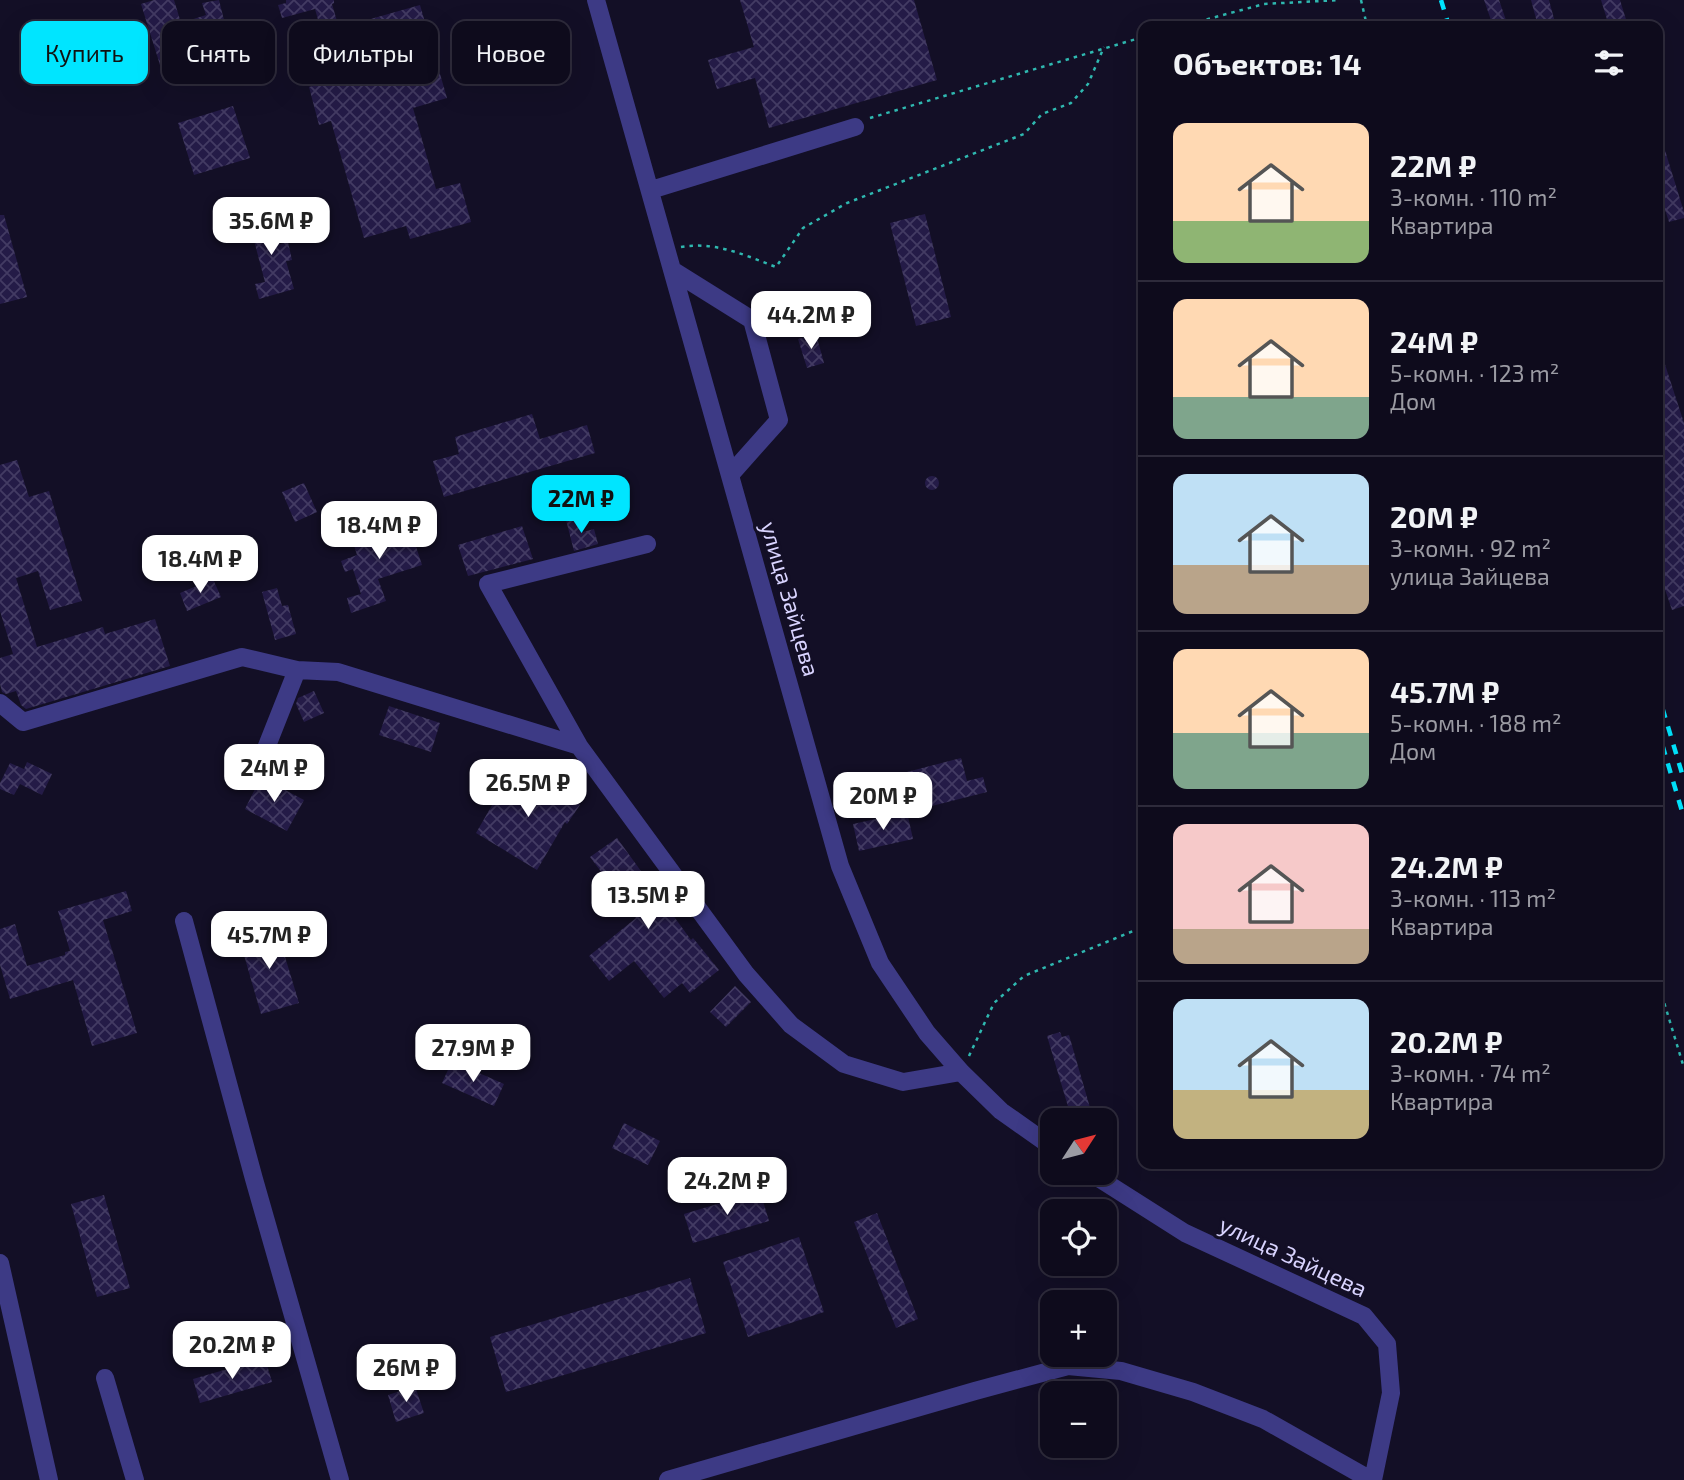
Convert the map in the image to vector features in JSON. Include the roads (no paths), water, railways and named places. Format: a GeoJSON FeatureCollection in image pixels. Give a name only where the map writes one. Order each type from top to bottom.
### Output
{"type":"FeatureCollection","features":[{"type":"Feature","properties":{"kind":"street","name":"улица Зайцева"},"geometry":{"type":"LineString","coordinates":[[596,0],[840,866],[880,963],[927,1033],[961,1072],[1001,1111],[1040,1139]]}},
{"type":"Feature","properties":{"kind":"street"},"geometry":{"type":"LineString","coordinates":[[651,190],[855,127]]}},
{"type":"Feature","properties":{"kind":"street"},"geometry":{"type":"LineString","coordinates":[[672,270],[752,320],[779,420],[730,475]]}},
{"type":"Feature","properties":{"kind":"street"},"geometry":{"type":"LineString","coordinates":[[647,544],[488,584],[579,746],[746,974],[791,1026],[844,1065],[903,1082],[961,1072]]}},
{"type":"Feature","properties":{"kind":"street"},"geometry":{"type":"LineString","coordinates":[[0,703],[23,722],[242,657],[297,670],[338,672],[579,746]]}},
{"type":"Feature","properties":{"kind":"street"},"geometry":{"type":"LineString","coordinates":[[261,761],[297,670]]}},
{"type":"Feature","properties":{"kind":"street"},"geometry":{"type":"LineString","coordinates":[[184,921],[340,1480]]}},
{"type":"Feature","properties":{"kind":"street","name":"улица Зайцева"},"geometry":{"type":"LineString","coordinates":[[1109,1185],[1185,1233],[1364,1316],[1387,1344],[1391,1393],[1372,1480]]}},
{"type":"Feature","properties":{"kind":"street"},"geometry":{"type":"LineString","coordinates":[[0,1263],[49,1480]]}},
{"type":"Feature","properties":{"kind":"street"},"geometry":{"type":"LineString","coordinates":[[668,1480],[1068,1366],[1121,1371],[1193,1392],[1263,1419],[1372,1480]]}},
{"type":"Feature","properties":{"kind":"street"},"geometry":{"type":"LineString","coordinates":[[105,1378],[135,1480]]}},
{"type":"Feature","properties":{"kind":"railway"},"geometry":{"type":"LineString","coordinates":[[1441,0],[1447,21]]}},
{"type":"Feature","properties":{"kind":"railway"},"geometry":{"type":"LineString","coordinates":[[1663,710],[1684,780]]}},
{"type":"Feature","properties":{"kind":"railway"},"geometry":{"type":"LineString","coordinates":[[1663,747],[1684,818]]}}]}
